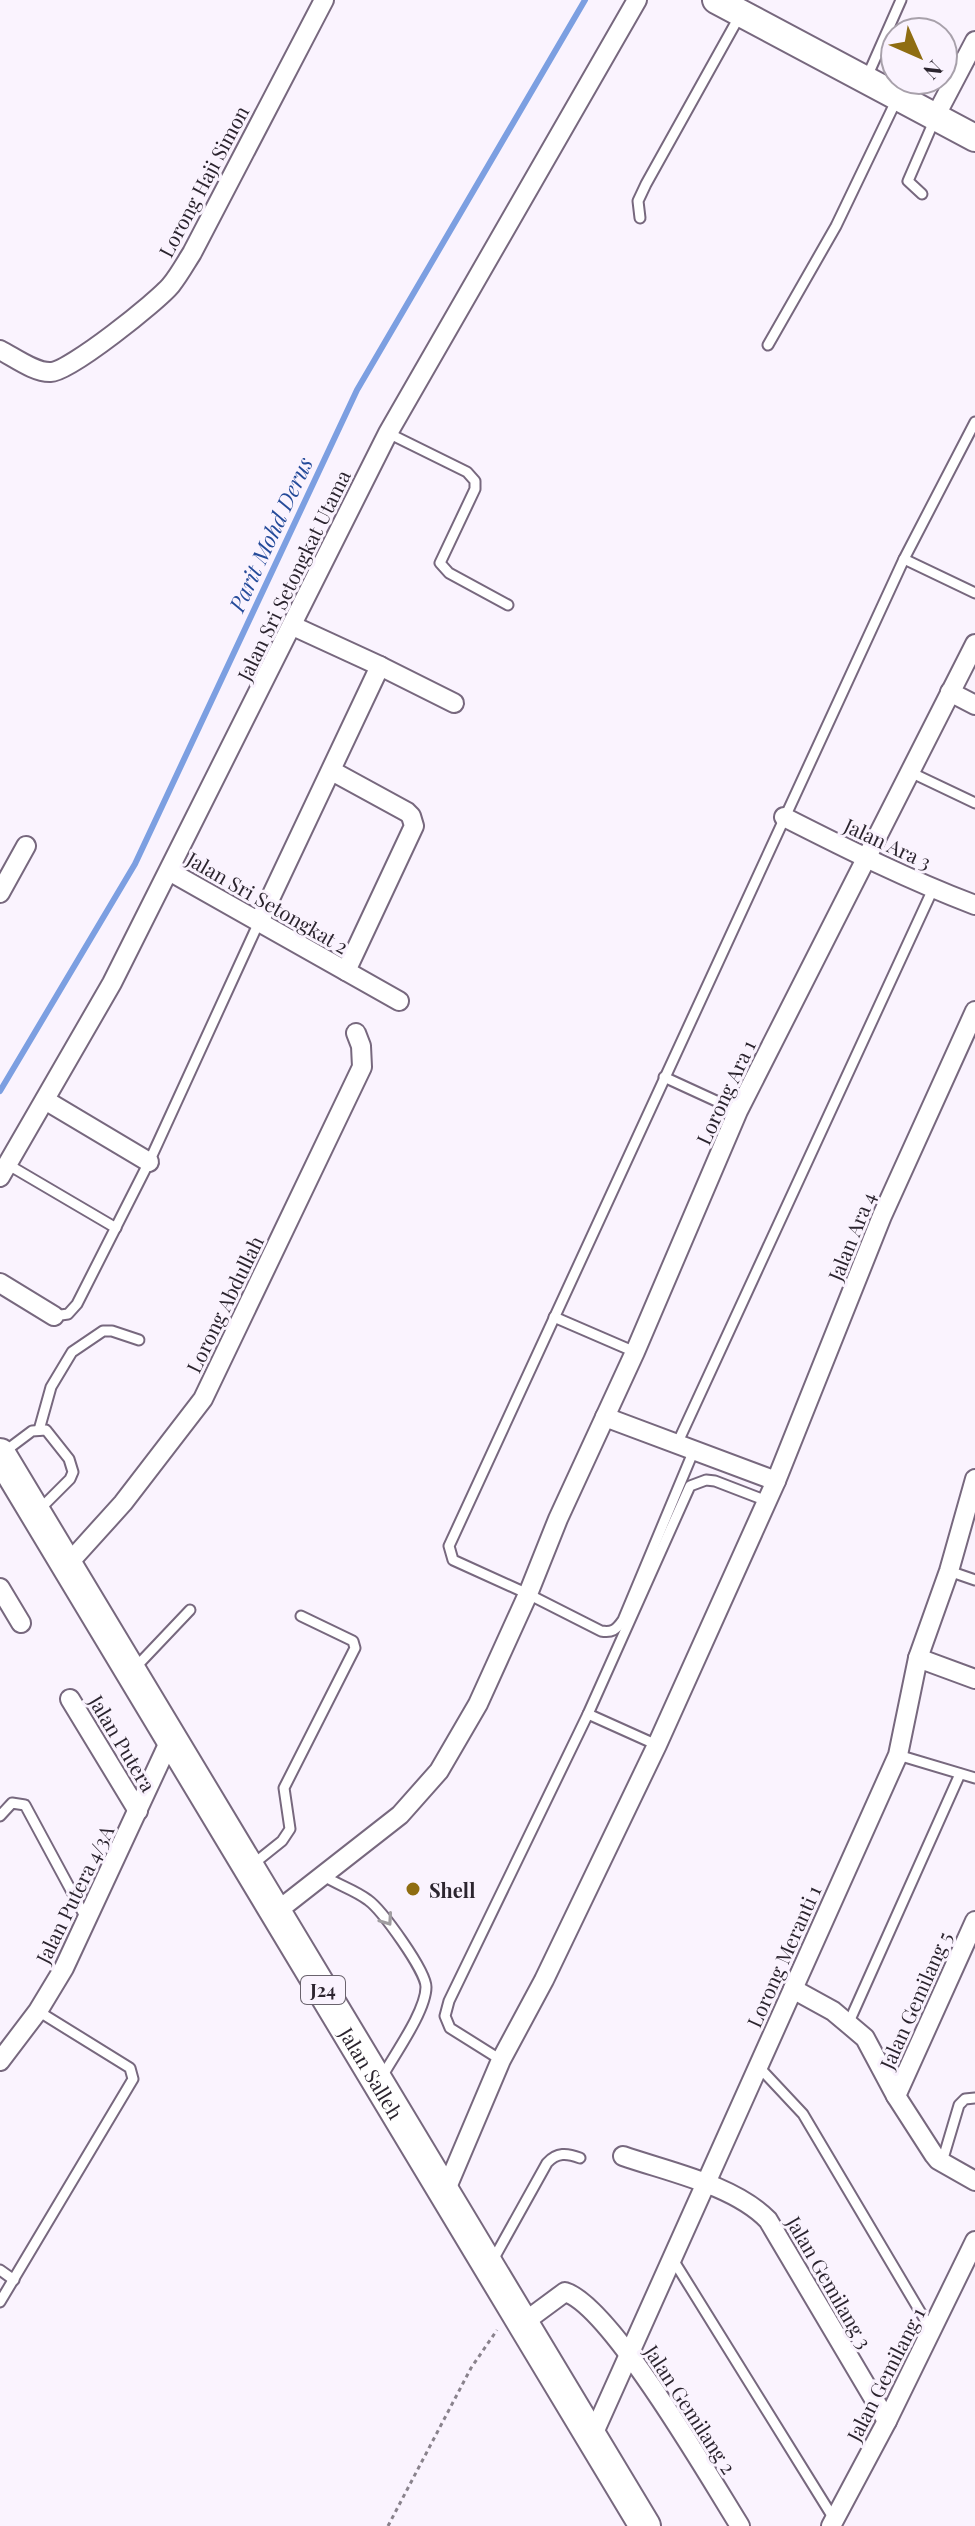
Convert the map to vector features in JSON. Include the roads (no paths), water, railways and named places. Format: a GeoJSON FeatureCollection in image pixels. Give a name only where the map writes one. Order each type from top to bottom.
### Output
{"type":"FeatureCollection","features":[{"type":"Feature","properties":{"kind":"main road"},"geometry":{"type":"LineString","coordinates":[[716,0],[975,138]]}},
{"type":"Feature","properties":{"kind":"main road","name":"Jalan Salleh"},"geometry":{"type":"LineString","coordinates":[[0,1455],[645,2526]]}},
{"type":"Feature","properties":{"kind":"street","name":"Lorong Haji Simon"},"geometry":{"type":"LineString","coordinates":[[0,350],[51,373],[67,367],[171,286],[192,253],[324,0]]}},
{"type":"Feature","properties":{"kind":"street","name":"Jalan Sri Setongkat Utama"},"geometry":{"type":"LineString","coordinates":[[4,1170],[112,983],[388,433],[637,0]]}},
{"type":"Feature","properties":{"kind":"street"},"geometry":{"type":"LineString","coordinates":[[935,117],[975,41]]}},
{"type":"Feature","properties":{"kind":"street"},"geometry":{"type":"LineString","coordinates":[[293,626],[454,703]]}},
{"type":"Feature","properties":{"kind":"street","name":"Lorong Ara 1"},"geometry":{"type":"LineString","coordinates":[[276,1912],[400,1815],[439,1771],[478,1704],[635,1352],[738,1111],[975,644]]}},
{"type":"Feature","properties":{"kind":"street"},"geometry":{"type":"LineString","coordinates":[[259,922],[380,666]]}},
{"type":"Feature","properties":{"kind":"street"},"geometry":{"type":"LineString","coordinates":[[950,692],[975,705]]}},
{"type":"Feature","properties":{"kind":"street","name":"Jalan Sri Setongkat 2"},"geometry":{"type":"LineString","coordinates":[[332,771],[407,812],[414,826],[346,971]]}},
{"type":"Feature","properties":{"kind":"street","name":"Jalan Ara 3"},"geometry":{"type":"LineString","coordinates":[[784,817],[866,859],[975,905]]}},
{"type":"Feature","properties":{"kind":"street"},"geometry":{"type":"LineString","coordinates":[[0,893],[26,846]]}},
{"type":"Feature","properties":{"kind":"street","name":"Jalan Sri Setongkat 2"},"geometry":{"type":"LineString","coordinates":[[169,871],[399,1001]]}},
{"type":"Feature","properties":{"kind":"street","name":"Jalan Ara 4"},"geometry":{"type":"LineString","coordinates":[[445,2192],[501,2060],[544,1980],[657,1745],[776,1481],[882,1216],[975,1011]]}},
{"type":"Feature","properties":{"kind":"street","name":"Lorong Abdullah"},"geometry":{"type":"LineString","coordinates":[[67,1565],[123,1503],[203,1399],[362,1067],[361,1046],[356,1033]]}},
{"type":"Feature","properties":{"kind":"street"},"geometry":{"type":"LineString","coordinates":[[45,1100],[149,1162]]}},
{"type":"Feature","properties":{"kind":"street"},"geometry":{"type":"LineString","coordinates":[[0,1283],[54,1316]]}},
{"type":"Feature","properties":{"kind":"street"},"geometry":{"type":"LineString","coordinates":[[605,1417],[776,1481]]}},
{"type":"Feature","properties":{"kind":"street","name":"Lorong Meranti 1"},"geometry":{"type":"LineString","coordinates":[[592,2437],[898,1755],[918,1658],[949,1571],[974,1483]]}},
{"type":"Feature","properties":{"kind":"street"},"geometry":{"type":"LineString","coordinates":[[0,1588],[21,1623]]}},
{"type":"Feature","properties":{"kind":"street"},"geometry":{"type":"LineString","coordinates":[[918,1658],[975,1679]]}},
{"type":"Feature","properties":{"kind":"street","name":"Jalan Putera"},"geometry":{"type":"LineString","coordinates":[[70,1699],[138,1811]]}},
{"type":"Feature","properties":{"kind":"street","name":"Jalan Putera 4/3A"},"geometry":{"type":"LineString","coordinates":[[0,2061],[38,2011],[64,1968],[171,1738]]}},
{"type":"Feature","properties":{"kind":"street","name":"Jalan Gemilang 5"},"geometry":{"type":"LineString","coordinates":[[896,2096],[975,1921]]}},
{"type":"Feature","properties":{"kind":"street"},"geometry":{"type":"LineString","coordinates":[[793,1989],[849,2022],[865,2038],[896,2096],[934,2155],[975,2181]]}},
{"type":"Feature","properties":{"kind":"street","name":"Jalan Gemilang 3"},"geometry":{"type":"LineString","coordinates":[[623,2156],[744,2200],[768,2220],[887,2421]]}},
{"type":"Feature","properties":{"kind":"street","name":"Jalan Gemilang 1"},"geometry":{"type":"LineString","coordinates":[[833,2522],[887,2421],[975,2241]]}},
{"type":"Feature","properties":{"kind":"street","name":"Jalan Gemilang 2"},"geometry":{"type":"LineString","coordinates":[[519,2316],[565,2292],[572,2294],[630,2353],[740,2526]]}},
{"type":"Feature","properties":{"kind":"lane"},"geometry":{"type":"LineString","coordinates":[[865,81],[901,0]]}},
{"type":"Feature","properties":{"kind":"lane"},"geometry":{"type":"LineString","coordinates":[[640,218],[638,201],[646,184],[741,14]]}},
{"type":"Feature","properties":{"kind":"lane"},"geometry":{"type":"LineString","coordinates":[[768,345],[836,226],[898,98]]}},
{"type":"Feature","properties":{"kind":"lane"},"geometry":{"type":"LineString","coordinates":[[922,194],[908,181],[935,117]]}},
{"type":"Feature","properties":{"kind":"lane"},"geometry":{"type":"LineString","coordinates":[[933,889],[685,1447],[617,1629],[601,1631],[528,1594],[458,1564],[453,1560],[449,1546],[904,559],[975,422]]}},
{"type":"Feature","properties":{"kind":"lane"},"geometry":{"type":"LineString","coordinates":[[388,433],[467,472],[473,478],[475,489],[440,563],[449,573],[508,605]]}},
{"type":"Feature","properties":{"kind":"lane"},"geometry":{"type":"LineString","coordinates":[[904,559],[975,593]]}},
{"type":"Feature","properties":{"kind":"lane"},"geometry":{"type":"LineString","coordinates":[[910,772],[975,803]]}},
{"type":"Feature","properties":{"kind":"lane"},"geometry":{"type":"LineString","coordinates":[[54,1316],[68,1314],[77,1304],[149,1162],[259,922]]}},
{"type":"Feature","properties":{"kind":"lane"},"geometry":{"type":"LineString","coordinates":[[664,1077],[738,1111]]}},
{"type":"Feature","properties":{"kind":"lane"},"geometry":{"type":"LineString","coordinates":[[4,1170],[116,1228]]}},
{"type":"Feature","properties":{"kind":"lane"},"geometry":{"type":"LineString","coordinates":[[554,1317],[635,1352]]}},
{"type":"Feature","properties":{"kind":"lane"},"geometry":{"type":"LineString","coordinates":[[39,1430],[51,1387],[72,1352],[103,1331],[139,1340]]}},
{"type":"Feature","properties":{"kind":"lane"},"geometry":{"type":"LineString","coordinates":[[0,1455],[32,1431],[39,1430],[51,1434],[69,1459],[73,1472],[70,1479],[36,1514]]}},
{"type":"Feature","properties":{"kind":"lane"},"geometry":{"type":"LineString","coordinates":[[501,2060],[450,2028],[445,2016],[456,1986],[588,1714],[690,1486],[706,1480],[715,1481],[767,1501]]}},
{"type":"Feature","properties":{"kind":"lane"},"geometry":{"type":"LineString","coordinates":[[949,1571],[975,1580]]}},
{"type":"Feature","properties":{"kind":"lane"},"geometry":{"type":"LineString","coordinates":[[132,1672],[190,1610]]}},
{"type":"Feature","properties":{"kind":"lane"},"geometry":{"type":"LineString","coordinates":[[249,1867],[282,1841],[290,1829],[284,1788],[355,1648],[353,1641],[301,1616]]}},
{"type":"Feature","properties":{"kind":"lane"},"geometry":{"type":"LineString","coordinates":[[588,1714],[657,1745]]}},
{"type":"Feature","properties":{"kind":"lane"},"geometry":{"type":"LineString","coordinates":[[898,1755],[975,1778]]}},
{"type":"Feature","properties":{"kind":"lane"},"geometry":{"type":"LineString","coordinates":[[849,2022],[960,1774]]}},
{"type":"Feature","properties":{"kind":"lane"},"geometry":{"type":"LineString","coordinates":[[0,1816],[12,1803],[25,1805],[87,1920]]}},
{"type":"Feature","properties":{"kind":"lane"},"geometry":{"type":"LineString","coordinates":[[324,1876],[359,1894],[382,1912],[422,1973],[426,1986],[418,2013],[379,2083]]}},
{"type":"Feature","properties":{"kind":"lane"},"geometry":{"type":"LineString","coordinates":[[0,2302],[133,2079],[130,2068],[38,2011]]}},
{"type":"Feature","properties":{"kind":"lane"},"geometry":{"type":"LineString","coordinates":[[758,2066],[803,2114],[932,2331]]}},
{"type":"Feature","properties":{"kind":"lane"},"geometry":{"type":"LineString","coordinates":[[942,2162],[959,2105],[965,2099],[975,2098]]}},
{"type":"Feature","properties":{"kind":"lane"},"geometry":{"type":"LineString","coordinates":[[489,2267],[551,2158],[567,2153],[580,2158]]}},
{"type":"Feature","properties":{"kind":"lane"},"geometry":{"type":"LineString","coordinates":[[672,2258],[833,2522]]}},
{"type":"Feature","properties":{"kind":"lane"},"geometry":{"type":"LineString","coordinates":[[0,2270],[14,2280]]}},
{"type":"Feature","properties":{"kind":"waterway","name":"Parit Mohd Derus"},"geometry":{"type":"LineString","coordinates":[[0,1091],[135,864],[357,390],[585,0]]}},
{"type":"Feature","properties":{"kind":"place","name":"Shell"},"geometry":{"type":"Point","coordinates":[413,1889]}}]}
